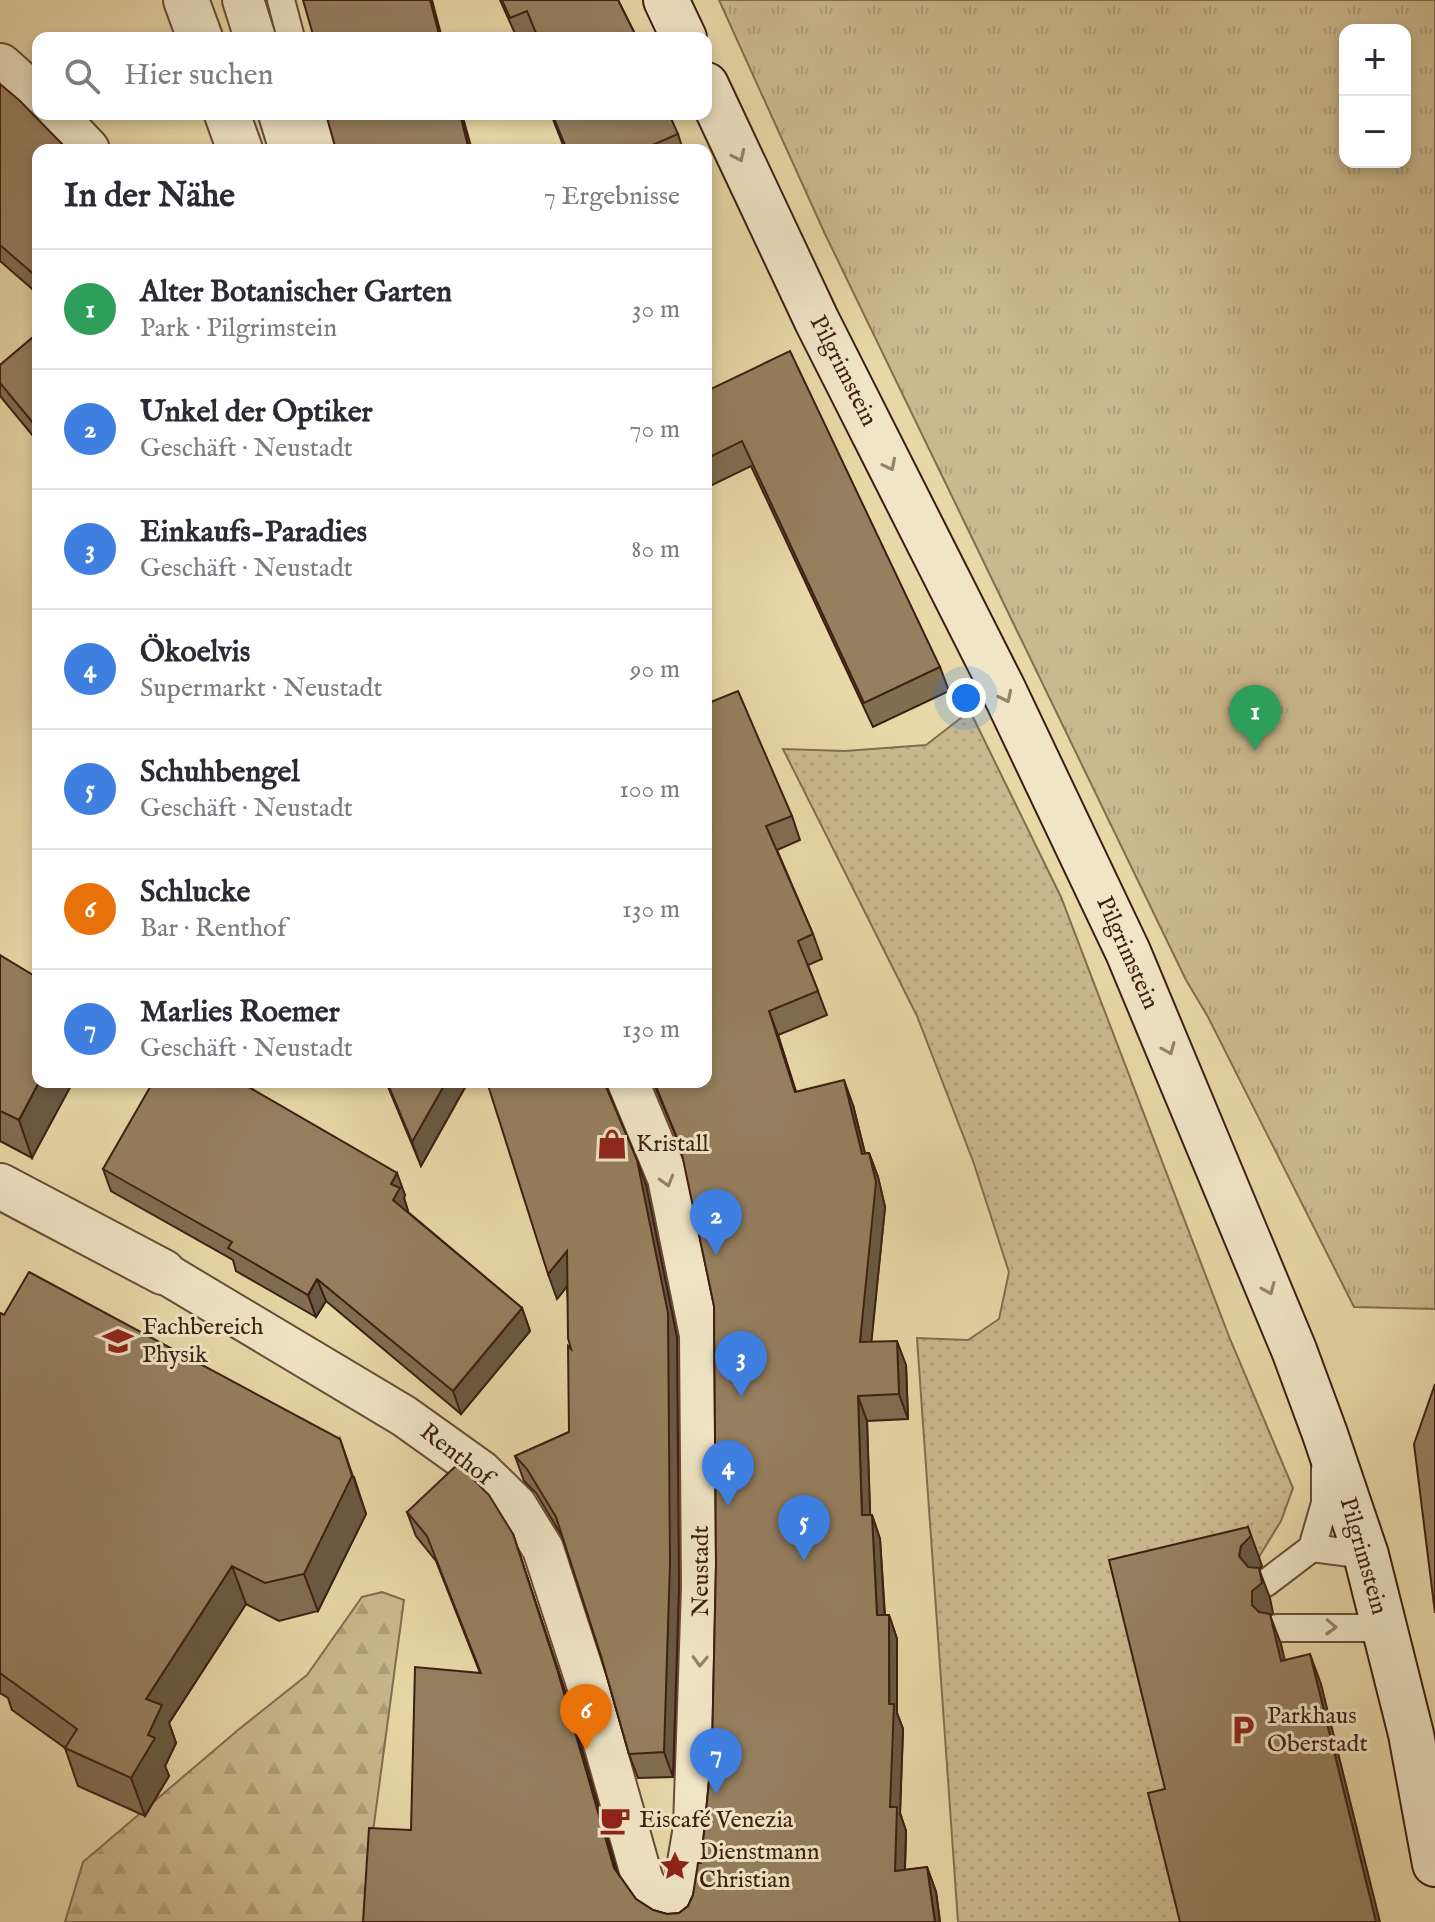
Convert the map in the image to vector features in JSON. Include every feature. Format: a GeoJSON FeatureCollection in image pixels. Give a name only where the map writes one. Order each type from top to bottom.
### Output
{"type":"FeatureCollection","features":[{"type":"Feature","properties":{"kind":"main road"},"geometry":{"type":"LineString","coordinates":[[186,0],[198,32]]}},
{"type":"Feature","properties":{"kind":"main road"},"geometry":{"type":"LineString","coordinates":[[666,0],[681,32]]}},
{"type":"Feature","properties":{"kind":"main road"},"geometry":{"type":"LineString","coordinates":[[0,66],[32,95]]}},
{"type":"Feature","properties":{"kind":"main road","name":"Pilgrimstein"},"geometry":{"type":"LineString","coordinates":[[712,98],[817,321],[1003,689],[1128,952],[1294,1350],[1366,1555],[1411,1734],[1435,1864]]}},
{"type":"Feature","properties":{"kind":"main road"},"geometry":{"type":"LineString","coordinates":[[59,120],[81,144]]}},
{"type":"Feature","properties":{"kind":"main road"},"geometry":{"type":"LineString","coordinates":[[229,120],[238,144]]}},
{"type":"Feature","properties":{"kind":"main road","name":"Renthof"},"geometry":{"type":"LineString","coordinates":[[0,1186],[163,1272]]}},
{"type":"Feature","properties":{"kind":"street"},"geometry":{"type":"LineString","coordinates":[[243,0],[253,32]]}},
{"type":"Feature","properties":{"kind":"street"},"geometry":{"type":"LineString","coordinates":[[281,120],[288,144]]}},
{"type":"Feature","properties":{"kind":"street","name":"Neustadt"},"geometry":{"type":"LineString","coordinates":[[630,1088],[668,1178],[700,1335],[702,1588],[679,1786],[694,1827],[680,1919]]}},
{"type":"Feature","properties":{"kind":"street","name":"Renthof"},"geometry":{"type":"LineString","coordinates":[[163,1272],[404,1416],[481,1471],[516,1505],[543,1549],[588,1687],[643,1881],[657,1906],[680,1919]]}},
{"type":"Feature","properties":{"kind":"lane"},"geometry":{"type":"LineString","coordinates":[[281,0],[289,32]]}},
{"type":"Feature","properties":{"kind":"lane"},"geometry":{"type":"LineString","coordinates":[[313,120],[321,144]]}},
{"type":"Feature","properties":{"kind":"lane"},"geometry":{"type":"LineString","coordinates":[[1266,1583],[1312,1548],[1325,1503],[1325,1434]]}},
{"type":"Feature","properties":{"kind":"lane"},"geometry":{"type":"LineString","coordinates":[[1312,1548],[1366,1555]]}},
{"type":"Feature","properties":{"kind":"lane"},"geometry":{"type":"LineString","coordinates":[[1277,1628],[1385,1628]]}},
{"type":"Feature","properties":{"kind":"green space"},"geometry":{"type":"Polygon","coordinates":[[[719,0],[1435,0],[1435,1309],[1354,1307],[1208,1017],[1186,980],[825,234],[719,0]]]}},
{"type":"Feature","properties":{"kind":"green space"},"geometry":{"type":"Polygon","coordinates":[[[970,711],[1061,897],[1230,1339],[1293,1488],[1281,1521],[1259,1557],[1120,1591],[1176,1819],[1184,1922],[958,1922],[917,1338],[968,1340],[999,1319],[1009,1272],[973,1161],[917,1016],[783,749],[845,751],[926,745],[970,711]]]}},
{"type":"Feature","properties":{"kind":"green space"},"geometry":{"type":"Polygon","coordinates":[[[382,1592],[404,1600],[370,1854],[365,1922],[65,1922],[83,1862],[307,1675],[362,1597],[382,1592]]]}},
{"type":"Feature","properties":{"kind":"building"},"geometry":{"type":"Polygon","coordinates":[[[303,0],[430,0],[438,32],[312,32],[303,0]]]}},
{"type":"Feature","properties":{"kind":"building"},"geometry":{"type":"Polygon","coordinates":[[[502,0],[618,0],[634,32],[536,32],[527,11],[510,18],[502,0]]]}},
{"type":"Feature","properties":{"kind":"building"},"geometry":{"type":"Polygon","coordinates":[[[0,84],[32,113],[32,120],[39,120],[62,144],[32,144],[32,273],[0,245],[0,84]]]}},
{"type":"Feature","properties":{"kind":"building"},"geometry":{"type":"Polygon","coordinates":[[[328,120],[462,120],[468,144],[334,144],[328,120]]]}},
{"type":"Feature","properties":{"kind":"building"},"geometry":{"type":"Polygon","coordinates":[[[554,120],[672,120],[678,134],[655,144],[564,144],[554,120]]]}},
{"type":"Feature","properties":{"kind":"building"},"geometry":{"type":"Polygon","coordinates":[[[32,338],[32,422],[0,383],[0,365],[32,338]]]}},
{"type":"Feature","properties":{"kind":"building"},"geometry":{"type":"Polygon","coordinates":[[[790,351],[940,667],[864,703],[742,441],[712,456],[712,389],[790,351]]]}},
{"type":"Feature","properties":{"kind":"building"},"geometry":{"type":"Polygon","coordinates":[[[738,691],[792,816],[766,826],[813,934],[798,941],[818,991],[769,1011],[795,1092],[844,1080],[862,1154],[869,1153],[876,1182],[860,1342],[897,1341],[899,1394],[858,1396],[862,1515],[872,1515],[877,1615],[889,1615],[889,1704],[894,1704],[890,1807],[897,1807],[895,1871],[927,1867],[935,1922],[363,1922],[369,1828],[411,1830],[415,1667],[481,1673],[427,1536],[407,1512],[458,1464],[489,1495],[513,1534],[557,1669],[614,1868],[636,1899],[653,1910],[679,1913],[688,1906],[693,1895],[698,1863],[701,1863],[712,1750],[716,1564],[714,1306],[680,1145],[656,1088],[712,1088],[712,702],[738,691]]]}},
{"type":"Feature","properties":{"kind":"building"},"geometry":{"type":"Polygon","coordinates":[[[0,955],[32,974],[32,1088],[36,1088],[19,1120],[0,1111],[0,955]]]}},
{"type":"Feature","properties":{"kind":"building"},"geometry":{"type":"Polygon","coordinates":[[[150,1088],[250,1088],[397,1173],[391,1184],[400,1188],[393,1200],[522,1308],[453,1391],[317,1279],[308,1295],[228,1248],[232,1242],[103,1169],[150,1088]]]}},
{"type":"Feature","properties":{"kind":"building"},"geometry":{"type":"Polygon","coordinates":[[[390,1088],[443,1088],[412,1142],[390,1088]]]}},
{"type":"Feature","properties":{"kind":"building"},"geometry":{"type":"Polygon","coordinates":[[[489,1088],[607,1088],[637,1160],[668,1313],[670,1563],[664,1752],[629,1754],[556,1517],[527,1469],[515,1456],[569,1432],[568,1346],[571,1349],[568,1338],[567,1251],[548,1274],[489,1088]]]}},
{"type":"Feature","properties":{"kind":"building"},"geometry":{"type":"Polygon","coordinates":[[[29,1272],[340,1439],[352,1476],[304,1574],[265,1583],[232,1566],[146,1699],[162,1705],[148,1735],[155,1738],[131,1778],[65,1748],[77,1729],[0,1673],[0,1313],[4,1315],[29,1272]]]}},
{"type":"Feature","properties":{"kind":"building"},"geometry":{"type":"Polygon","coordinates":[[[1435,1384],[1435,1613],[1414,1444],[1435,1384]]]}},
{"type":"Feature","properties":{"kind":"building","name":"Parkhaus Oberstadt"},"geometry":{"type":"Polygon","coordinates":[[[1248,1527],[1251,1536],[1241,1546],[1239,1556],[1248,1567],[1259,1568],[1262,1583],[1252,1591],[1252,1605],[1259,1612],[1270,1614],[1281,1661],[1310,1654],[1376,1922],[1180,1922],[1148,1793],[1165,1789],[1109,1560],[1248,1527]]]}},
{"type":"Feature","properties":{"kind":"place","name":"Alter Botanischer Garten"},"geometry":{"type":"Point","coordinates":[1255,751]}},
{"type":"Feature","properties":{"kind":"place","name":"Kristall"},"geometry":{"type":"Point","coordinates":[612,1144]}},
{"type":"Feature","properties":{"kind":"place","name":"Unkel der Optiker"},"geometry":{"type":"Point","coordinates":[716,1255]}},
{"type":"Feature","properties":{"kind":"place","name":"Fachbereich Physik"},"geometry":{"type":"Point","coordinates":[118,1341]}},
{"type":"Feature","properties":{"kind":"place","name":"Einkaufs-Paradies"},"geometry":{"type":"Point","coordinates":[741,1397]}},
{"type":"Feature","properties":{"kind":"place","name":"Ökoelvis"},"geometry":{"type":"Point","coordinates":[728,1506]}},
{"type":"Feature","properties":{"kind":"place","name":"Schuhbengel"},"geometry":{"type":"Point","coordinates":[804,1561]}},
{"type":"Feature","properties":{"kind":"place","name":"Parkhaus Oberstadt"},"geometry":{"type":"Point","coordinates":[1243,1730]}},
{"type":"Feature","properties":{"kind":"place","name":"Schlucke"},"geometry":{"type":"Point","coordinates":[586,1750]}},
{"type":"Feature","properties":{"kind":"place","name":"Marlies Roemer"},"geometry":{"type":"Point","coordinates":[716,1794]}},
{"type":"Feature","properties":{"kind":"place","name":"Eiscafé Venezia"},"geometry":{"type":"Point","coordinates":[615,1820]}},
{"type":"Feature","properties":{"kind":"place","name":"Dienstmann Christian"},"geometry":{"type":"Point","coordinates":[675,1866]}}]}
